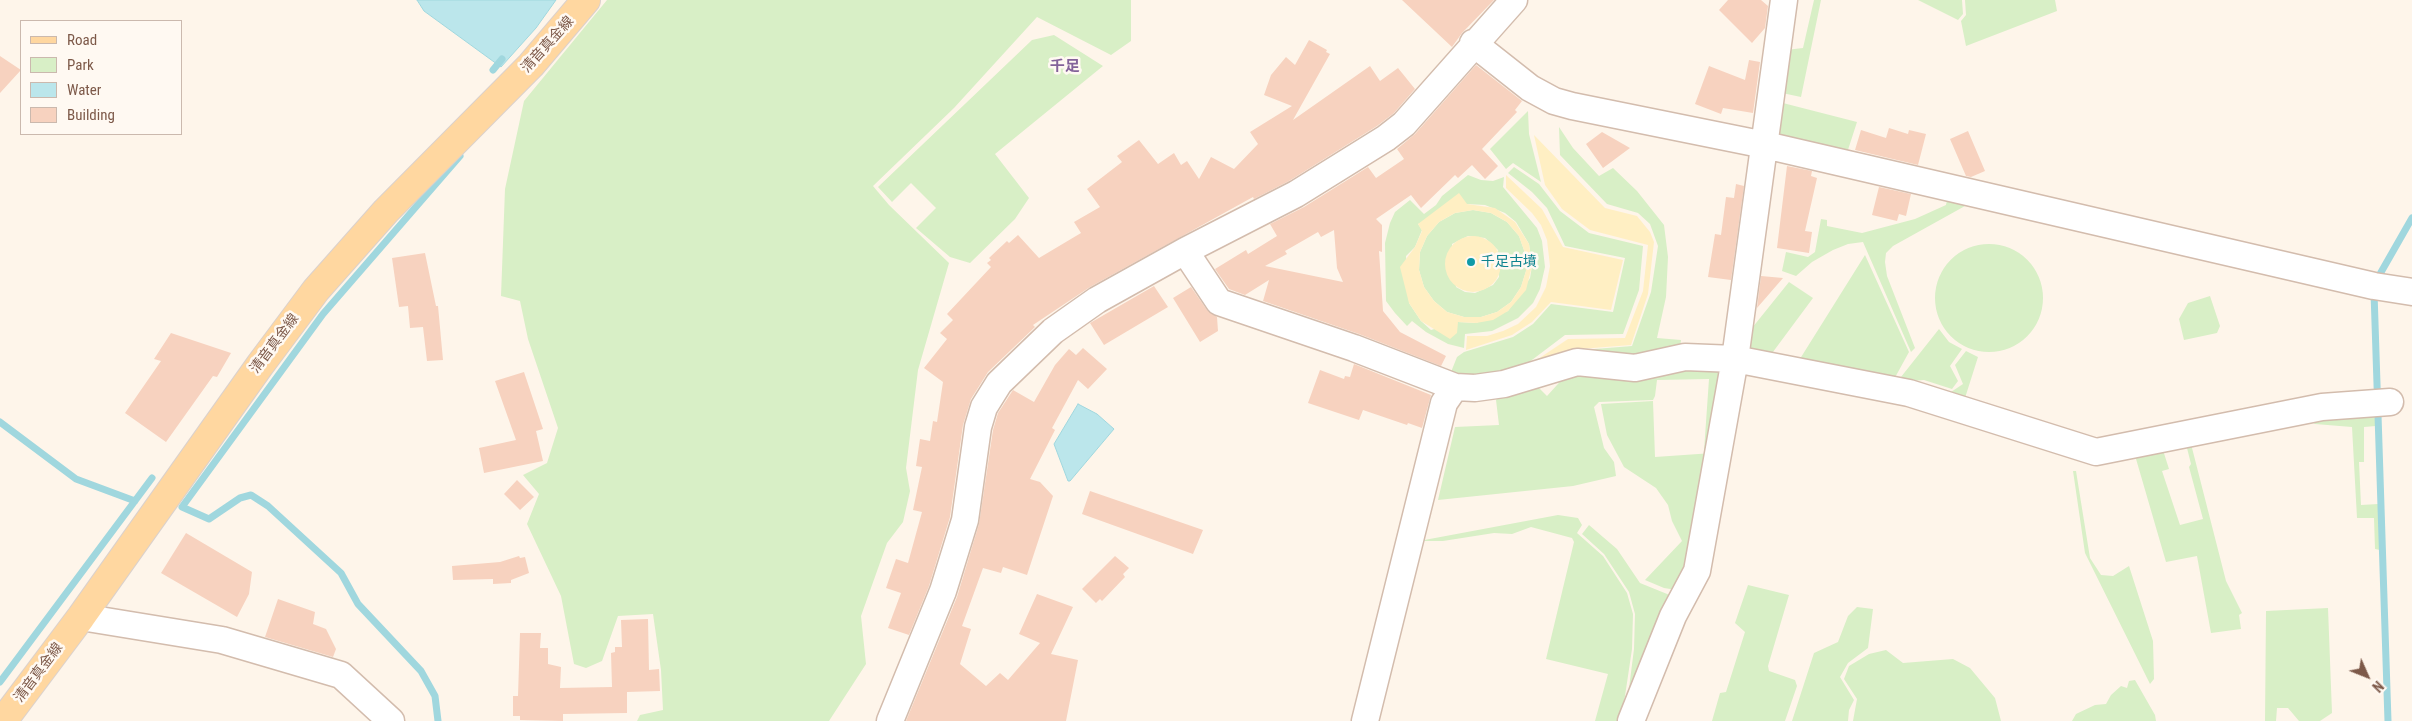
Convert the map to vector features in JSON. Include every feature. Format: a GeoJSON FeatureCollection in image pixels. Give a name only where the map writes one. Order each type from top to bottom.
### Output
{"type":"FeatureCollection","features":[{"type":"Feature","properties":{"kind":"main road","name":"清音真金線"},"geometry":{"type":"LineString","coordinates":[[3,721],[81,617],[254,373],[316,290],[386,211],[531,65],[586,0]]}},
{"type":"Feature","properties":{"kind":"street"},"geometry":{"type":"LineString","coordinates":[[890,721],[943,591],[965,520],[978,427],[984,407],[998,383],[1025,355],[1069,318],[1185,250],[1296,194],[1386,138],[1404,124],[1473,43],[1514,0]]}},
{"type":"Feature","properties":{"kind":"street"},"geometry":{"type":"LineString","coordinates":[[1631,721],[1673,616],[1697,571],[1735,359],[1784,0]]}},
{"type":"Feature","properties":{"kind":"street"},"geometry":{"type":"LineString","coordinates":[[1473,43],[1518,80],[1554,101],[1765,145],[2376,286],[2412,292]]}},
{"type":"Feature","properties":{"kind":"street"},"geometry":{"type":"LineString","coordinates":[[1185,250],[1219,302],[1354,348],[1454,387],[1475,388],[1504,384],[1577,362],[1635,368],[1685,357],[1735,359],[1909,393],[2096,452],[2322,407],[2382,403]]}},
{"type":"Feature","properties":{"kind":"street"},"geometry":{"type":"LineString","coordinates":[[1366,721],[1444,403],[1454,387]]}},
{"type":"Feature","properties":{"kind":"street"},"geometry":{"type":"LineString","coordinates":[[81,617],[222,640],[304,663],[342,676],[391,721]]}},
{"type":"Feature","properties":{"kind":"green space"},"geometry":{"type":"Polygon","coordinates":[[[607,0],[1131,0],[1131,41],[1111,55],[1037,17],[954,108],[873,186],[889,205],[949,263],[918,370],[906,468],[910,491],[903,522],[887,543],[861,616],[866,664],[829,721],[637,721],[640,715],[663,710],[661,670],[653,614],[618,616],[602,661],[586,668],[574,664],[561,596],[527,524],[539,494],[523,475],[547,463],[558,428],[528,339],[520,301],[501,296],[505,189],[524,101],[607,0]]]}},
{"type":"Feature","properties":{"kind":"green space"},"geometry":{"type":"Polygon","coordinates":[[[1814,0],[1821,0],[1801,97],[1782,93],[1786,50],[1803,48],[1814,0]]]}},
{"type":"Feature","properties":{"kind":"green space"},"geometry":{"type":"Polygon","coordinates":[[[1918,0],[1962,0],[1963,14],[1958,20],[1918,0]]]}},
{"type":"Feature","properties":{"kind":"green space"},"geometry":{"type":"Polygon","coordinates":[[[1965,0],[2055,0],[2057,11],[1966,46],[1961,21],[1966,15],[1965,0]]]}},
{"type":"Feature","properties":{"kind":"green space"},"geometry":{"type":"Polygon","coordinates":[[[1054,35],[1103,66],[995,154],[1029,198],[1015,219],[970,263],[950,257],[916,228],[936,208],[911,183],[892,202],[878,187],[1032,40],[1054,35]]]}},
{"type":"Feature","properties":{"kind":"green space"},"geometry":{"type":"Polygon","coordinates":[[[1779,102],[1857,122],[1846,156],[1778,139],[1779,102]]]}},
{"type":"Feature","properties":{"kind":"green space"},"geometry":{"type":"Polygon","coordinates":[[[1528,111],[1529,134],[1541,182],[1513,163],[1506,169],[1490,149],[1528,111]]]}},
{"type":"Feature","properties":{"kind":"green space"},"geometry":{"type":"Polygon","coordinates":[[[1559,127],[1573,148],[1599,176],[1613,168],[1637,191],[1664,225],[1668,257],[1666,297],[1657,338],[1681,340],[1680,350],[1506,378],[1449,377],[1457,357],[1464,352],[1513,337],[1533,324],[1551,304],[1613,312],[1625,258],[1565,246],[1547,208],[1532,192],[1508,173],[1514,167],[1539,184],[1560,211],[1589,233],[1643,246],[1639,290],[1623,334],[1565,335],[1524,366],[1582,350],[1632,346],[1651,292],[1658,246],[1650,224],[1638,213],[1607,204],[1560,155],[1559,127]]]}},
{"type":"Feature","properties":{"kind":"green space"},"geometry":{"type":"Polygon","coordinates":[[[1468,175],[1481,180],[1493,181],[1504,177],[1503,187],[1537,228],[1542,241],[1545,267],[1540,289],[1533,303],[1518,318],[1492,331],[1465,334],[1464,348],[1448,344],[1426,332],[1412,321],[1407,326],[1386,301],[1385,243],[1395,212],[1410,200],[1424,214],[1436,205],[1442,196],[1468,175]],[[1467,204],[1418,224],[1422,230],[1415,247],[1406,256],[1409,303],[1421,321],[1431,330],[1458,322],[1476,323],[1508,311],[1530,278],[1532,266],[1529,244],[1516,222],[1505,213],[1485,205],[1467,204]]]}},
{"type":"Feature","properties":{"kind":"green space"},"geometry":{"type":"Polygon","coordinates":[[[1948,195],[1971,201],[1893,246],[1886,253],[1887,276],[1915,348],[1911,352],[1863,242],[1848,244],[1833,250],[1812,262],[1796,276],[1782,271],[1786,252],[1808,257],[1815,252],[1821,219],[1827,220],[1827,226],[1862,233],[1915,219],[1946,205],[1948,195]]]}},
{"type":"Feature","properties":{"kind":"green space"},"geometry":{"type":"Polygon","coordinates":[[[1473,210],[1491,213],[1507,222],[1519,236],[1525,253],[1526,271],[1521,287],[1511,302],[1497,312],[1481,317],[1464,317],[1447,312],[1434,301],[1424,287],[1419,270],[1420,252],[1427,236],[1439,222],[1455,213],[1473,210]],[[1468,236],[1452,244],[1456,287],[1465,292],[1475,293],[1493,285],[1499,277],[1498,250],[1485,238],[1468,236]]]}},
{"type":"Feature","properties":{"kind":"green space"},"geometry":{"type":"Polygon","coordinates":[[[1989,244],[2010,248],[2027,260],[2039,277],[2043,298],[2039,319],[2027,336],[2010,348],[1989,352],[1968,348],[1951,336],[1939,319],[1935,298],[1939,277],[1951,260],[1968,248],[1989,244]]]}},
{"type":"Feature","properties":{"kind":"green space"},"geometry":{"type":"Polygon","coordinates":[[[1865,255],[1909,352],[1892,383],[1798,362],[1865,255]]]}},
{"type":"Feature","properties":{"kind":"green space"},"geometry":{"type":"Polygon","coordinates":[[[1789,282],[1813,298],[1767,360],[1746,355],[1752,328],[1789,282]]]}},
{"type":"Feature","properties":{"kind":"green space"},"geometry":{"type":"Polygon","coordinates":[[[2210,296],[2220,326],[2217,333],[2184,340],[2179,319],[2188,303],[2210,296]]]}},
{"type":"Feature","properties":{"kind":"green space"},"geometry":{"type":"Polygon","coordinates":[[[1939,329],[1949,342],[1962,349],[1950,366],[1958,381],[1952,389],[1924,380],[1897,382],[1939,329]]]}},
{"type":"Feature","properties":{"kind":"green space"},"geometry":{"type":"Polygon","coordinates":[[[1966,351],[1978,357],[1965,398],[1924,385],[1951,392],[1963,384],[1955,365],[1966,351]]]}},
{"type":"Feature","properties":{"kind":"green space"},"geometry":{"type":"Polygon","coordinates":[[[1723,365],[1714,451],[1704,451],[1709,379],[1657,380],[1653,400],[1599,402],[1594,407],[1604,448],[1614,462],[1616,476],[1573,486],[1438,500],[1455,427],[1499,425],[1496,400],[1500,393],[1538,387],[1547,396],[1567,374],[1723,365]]]}},
{"type":"Feature","properties":{"kind":"green space"},"geometry":{"type":"Polygon","coordinates":[[[1653,401],[1655,457],[1713,453],[1683,591],[1664,588],[1645,580],[1682,541],[1672,521],[1668,505],[1656,488],[1624,467],[1607,435],[1601,404],[1653,401]]]}},
{"type":"Feature","properties":{"kind":"green space"},"geometry":{"type":"Polygon","coordinates":[[[2374,408],[2376,426],[2364,427],[2364,462],[2359,462],[2361,505],[2378,504],[2380,550],[2375,549],[2374,518],[2357,518],[2352,427],[2315,424],[2301,415],[2374,408]]]}},
{"type":"Feature","properties":{"kind":"green space"},"geometry":{"type":"Polygon","coordinates":[[[2185,440],[2191,444],[2226,581],[2242,613],[2239,615],[2241,629],[2211,633],[2197,556],[2166,562],[2134,452],[2162,447],[2169,469],[2162,471],[2180,525],[2203,519],[2189,467],[2191,464],[2185,440]]]}},
{"type":"Feature","properties":{"kind":"green space"},"geometry":{"type":"Polygon","coordinates":[[[2073,471],[2076,471],[2090,558],[2101,575],[2113,576],[2129,566],[2153,641],[2154,679],[2150,684],[2085,553],[2073,471]]]}},
{"type":"Feature","properties":{"kind":"green space"},"geometry":{"type":"Polygon","coordinates":[[[1558,515],[1578,518],[1582,525],[1577,533],[1603,556],[1627,593],[1633,614],[1632,649],[1619,721],[1595,721],[1608,674],[1546,659],[1574,542],[1572,538],[1531,527],[1512,534],[1494,533],[1443,541],[1419,541],[1558,515]]]}},
{"type":"Feature","properties":{"kind":"green space"},"geometry":{"type":"Polygon","coordinates":[[[1589,525],[1617,549],[1640,583],[1677,598],[1628,696],[1634,649],[1635,614],[1629,592],[1604,554],[1582,534],[1589,525]]]}},
{"type":"Feature","properties":{"kind":"green space"},"geometry":{"type":"Polygon","coordinates":[[[1748,585],[1789,595],[1768,666],[1769,671],[1795,680],[1797,686],[1785,721],[1712,721],[1720,693],[1726,692],[1745,632],[1735,623],[1748,585]]]}},
{"type":"Feature","properties":{"kind":"green space"},"geometry":{"type":"Polygon","coordinates":[[[1857,607],[1873,609],[1868,648],[1848,663],[1840,677],[1854,700],[1849,710],[1848,721],[1792,721],[1814,653],[1838,642],[1848,616],[1857,607]]]}},
{"type":"Feature","properties":{"kind":"green space"},"geometry":{"type":"Polygon","coordinates":[[[2328,608],[2332,713],[2320,721],[2299,721],[2288,708],[2277,708],[2276,721],[2265,721],[2266,611],[2328,608]]]}},
{"type":"Feature","properties":{"kind":"green space"},"geometry":{"type":"Polygon","coordinates":[[[1886,650],[1903,663],[1953,659],[1970,668],[1995,698],[2001,721],[1853,721],[1857,699],[1844,679],[1849,666],[1869,654],[1886,650]]]}},
{"type":"Feature","properties":{"kind":"green space"},"geometry":{"type":"Polygon","coordinates":[[[2135,680],[2155,715],[2156,721],[2072,721],[2076,714],[2095,705],[2106,704],[2111,695],[2121,686],[2127,688],[2129,681],[2135,680]]]}},
{"type":"Feature","properties":{"kind":"sand"},"geometry":{"type":"Polygon","coordinates":[[[1534,135],[1605,208],[1637,216],[1650,232],[1654,242],[1648,294],[1631,345],[1580,349],[1578,352],[1529,365],[1568,339],[1625,338],[1643,291],[1648,245],[1590,230],[1562,209],[1545,185],[1534,135]]]}},
{"type":"Feature","properties":{"kind":"sand"},"geometry":{"type":"Polygon","coordinates":[[[1506,175],[1542,209],[1563,247],[1623,260],[1611,310],[1551,302],[1532,322],[1512,335],[1466,350],[1467,336],[1487,336],[1518,324],[1536,307],[1546,287],[1550,266],[1547,240],[1541,225],[1532,213],[1506,188],[1506,175]]]}},
{"type":"Feature","properties":{"kind":"sand"},"geometry":{"type":"Polygon","coordinates":[[[1459,193],[1467,204],[1495,208],[1515,222],[1529,244],[1532,266],[1526,290],[1508,311],[1493,320],[1476,323],[1458,322],[1457,333],[1450,339],[1421,321],[1409,303],[1400,267],[1415,247],[1422,231],[1418,224],[1459,193]],[[1473,210],[1455,213],[1439,222],[1427,236],[1420,252],[1419,270],[1424,287],[1434,301],[1447,312],[1464,317],[1481,317],[1497,312],[1511,302],[1521,287],[1526,271],[1525,253],[1519,236],[1507,222],[1491,213],[1473,210]]]}},
{"type":"Feature","properties":{"kind":"sand"},"geometry":{"type":"Polygon","coordinates":[[[1467,236],[1479,236],[1489,240],[1497,248],[1501,264],[1497,280],[1489,288],[1479,292],[1467,292],[1457,288],[1449,280],[1445,270],[1445,258],[1449,248],[1457,240],[1467,236]]]}},
{"type":"Feature","properties":{"kind":"water"},"geometry":{"type":"Polygon","coordinates":[[[417,0],[556,0],[536,28],[501,67],[424,11],[417,0]]]}},
{"type":"Feature","properties":{"kind":"water"},"geometry":{"type":"Polygon","coordinates":[[[1078,404],[1097,414],[1114,429],[1068,481],[1054,444],[1078,404]]]}},
{"type":"Feature","properties":{"kind":"building"},"geometry":{"type":"Polygon","coordinates":[[[1402,0],[1494,0],[1462,33],[1452,47],[1402,0]]]}},
{"type":"Feature","properties":{"kind":"building"},"geometry":{"type":"Polygon","coordinates":[[[1728,0],[1761,0],[1768,6],[1765,28],[1752,43],[1719,10],[1728,0]]]}},
{"type":"Feature","properties":{"kind":"building"},"geometry":{"type":"Polygon","coordinates":[[[1309,40],[1327,50],[1326,52],[1330,54],[1293,120],[1370,66],[1380,81],[1398,68],[1415,89],[1394,113],[1377,126],[1289,181],[1254,199],[1253,197],[1090,287],[1033,325],[1035,327],[988,372],[971,399],[963,425],[950,517],[929,586],[909,635],[888,628],[901,593],[886,588],[896,559],[908,563],[922,512],[913,510],[922,467],[916,466],[920,439],[930,441],[933,421],[937,422],[943,382],[924,368],[947,339],[940,333],[953,320],[947,314],[991,267],[987,263],[991,260],[989,258],[1007,241],[1009,243],[1018,235],[1039,258],[1081,233],[1074,222],[1100,207],[1087,189],[1122,162],[1117,156],[1139,140],[1158,164],[1174,153],[1181,165],[1187,161],[1199,179],[1211,157],[1234,169],[1258,144],[1250,132],[1292,106],[1264,95],[1271,75],[1286,57],[1295,65],[1309,40]]]}},
{"type":"Feature","properties":{"kind":"building"},"geometry":{"type":"Polygon","coordinates":[[[0,56],[20,71],[0,93],[0,56]]]}},
{"type":"Feature","properties":{"kind":"building"},"geometry":{"type":"Polygon","coordinates":[[[1749,60],[1760,62],[1753,113],[1723,108],[1721,114],[1695,104],[1709,66],[1745,80],[1749,60]]]}},
{"type":"Feature","properties":{"kind":"building"},"geometry":{"type":"Polygon","coordinates":[[[1476,65],[1522,101],[1515,110],[1517,112],[1482,149],[1498,166],[1485,179],[1472,165],[1458,178],[1455,175],[1421,208],[1411,195],[1376,219],[1382,225],[1382,252],[1379,251],[1383,311],[1400,332],[1446,356],[1441,366],[1359,334],[1263,301],[1269,280],[1245,295],[1229,289],[1215,269],[1246,250],[1248,254],[1277,236],[1270,224],[1304,207],[1368,167],[1376,178],[1404,159],[1397,149],[1415,134],[1476,65]],[[1334,230],[1321,237],[1318,232],[1285,251],[1287,254],[1265,266],[1343,282],[1337,268],[1334,230]]]}},
{"type":"Feature","properties":{"kind":"building"},"geometry":{"type":"Polygon","coordinates":[[[1889,128],[1908,134],[1909,130],[1926,134],[1918,165],[1855,150],[1861,130],[1886,138],[1889,128]]]}},
{"type":"Feature","properties":{"kind":"building"},"geometry":{"type":"Polygon","coordinates":[[[1968,131],[1985,171],[1971,177],[1966,176],[1950,139],[1968,131]]]}},
{"type":"Feature","properties":{"kind":"building"},"geometry":{"type":"Polygon","coordinates":[[[1602,132],[1630,148],[1603,168],[1586,144],[1602,132]]]}},
{"type":"Feature","properties":{"kind":"building"},"geometry":{"type":"Polygon","coordinates":[[[1787,166],[1812,171],[1811,176],[1817,178],[1805,231],[1812,232],[1809,253],[1777,248],[1787,166]]]}},
{"type":"Feature","properties":{"kind":"building"},"geometry":{"type":"Polygon","coordinates":[[[1736,184],[1744,186],[1731,280],[1708,277],[1715,234],[1721,235],[1726,197],[1734,198],[1736,184]]]}},
{"type":"Feature","properties":{"kind":"building"},"geometry":{"type":"Polygon","coordinates":[[[1879,187],[1911,194],[1906,216],[1899,214],[1897,221],[1872,215],[1879,187]]]}},
{"type":"Feature","properties":{"kind":"building"},"geometry":{"type":"Polygon","coordinates":[[[425,253],[436,306],[438,306],[443,360],[427,361],[423,327],[410,328],[408,306],[399,307],[392,258],[425,253]]]}},
{"type":"Feature","properties":{"kind":"building"},"geometry":{"type":"Polygon","coordinates":[[[1761,276],[1783,278],[1757,308],[1761,276]]]}},
{"type":"Feature","properties":{"kind":"building"},"geometry":{"type":"Polygon","coordinates":[[[1154,286],[1168,307],[1104,345],[1090,323],[1154,286]]]}},
{"type":"Feature","properties":{"kind":"building"},"geometry":{"type":"Polygon","coordinates":[[[1191,287],[1207,310],[1217,317],[1218,331],[1200,342],[1173,298],[1191,287]]]}},
{"type":"Feature","properties":{"kind":"building"},"geometry":{"type":"Polygon","coordinates":[[[171,333],[231,353],[217,377],[213,376],[166,442],[125,413],[161,361],[154,359],[171,333]]]}},
{"type":"Feature","properties":{"kind":"building"},"geometry":{"type":"Polygon","coordinates":[[[1083,348],[1107,369],[1088,389],[1078,380],[1052,428],[1055,430],[1030,479],[1040,482],[1053,496],[1027,575],[1003,567],[1001,573],[983,568],[962,626],[971,629],[960,664],[986,686],[1000,673],[1008,680],[1040,643],[1019,634],[1037,594],[1073,607],[1051,654],[1078,660],[1066,721],[906,721],[957,597],[979,524],[993,430],[998,413],[1013,390],[1034,402],[1055,365],[1069,349],[1076,355],[1083,348]]]}},
{"type":"Feature","properties":{"kind":"building"},"geometry":{"type":"Polygon","coordinates":[[[1354,364],[1431,395],[1422,428],[1408,423],[1407,425],[1363,410],[1359,420],[1308,403],[1320,370],[1344,379],[1345,376],[1350,377],[1354,364]]]}},
{"type":"Feature","properties":{"kind":"building"},"geometry":{"type":"Polygon","coordinates":[[[524,372],[543,429],[536,431],[543,461],[484,473],[479,448],[516,440],[495,381],[524,372]]]}},
{"type":"Feature","properties":{"kind":"building"},"geometry":{"type":"Polygon","coordinates":[[[517,480],[534,497],[520,510],[504,494],[517,480]]]}},
{"type":"Feature","properties":{"kind":"building"},"geometry":{"type":"Polygon","coordinates":[[[1090,491],[1203,530],[1193,554],[1082,514],[1090,491]]]}},
{"type":"Feature","properties":{"kind":"building"},"geometry":{"type":"Polygon","coordinates":[[[186,533],[252,572],[249,594],[237,617],[161,573],[186,533]]]}},
{"type":"Feature","properties":{"kind":"building"},"geometry":{"type":"Polygon","coordinates":[[[519,556],[520,558],[525,557],[529,573],[511,580],[511,583],[493,584],[493,579],[453,580],[452,566],[500,562],[519,556]]]}},
{"type":"Feature","properties":{"kind":"building"},"geometry":{"type":"Polygon","coordinates":[[[1115,556],[1129,568],[1123,574],[1125,577],[1102,601],[1100,599],[1096,603],[1082,589],[1115,556]]]}},
{"type":"Feature","properties":{"kind":"building"},"geometry":{"type":"Polygon","coordinates":[[[278,599],[315,612],[313,624],[326,629],[336,649],[333,657],[265,637],[278,599]]]}},
{"type":"Feature","properties":{"kind":"building"},"geometry":{"type":"Polygon","coordinates":[[[648,619],[649,670],[659,669],[660,691],[627,692],[627,713],[563,714],[563,721],[520,720],[520,716],[513,716],[513,696],[518,696],[520,633],[541,633],[540,648],[548,648],[548,664],[561,667],[560,688],[612,687],[611,653],[615,652],[615,647],[622,647],[621,620],[648,619]]]}},
{"type":"Feature","properties":{"kind":"waterway"},"geometry":{"type":"LineString","coordinates":[[493,70],[502,59]]}},
{"type":"Feature","properties":{"kind":"waterway"},"geometry":{"type":"LineString","coordinates":[[438,721],[435,696],[421,671],[358,604],[341,573],[268,506],[251,495],[240,498],[209,519],[182,507],[323,314],[460,156]]}},
{"type":"Feature","properties":{"kind":"waterway"},"geometry":{"type":"LineString","coordinates":[[2376,281],[2412,218]]}},
{"type":"Feature","properties":{"kind":"waterway"},"geometry":{"type":"LineString","coordinates":[[2374,292],[2388,721]]}},
{"type":"Feature","properties":{"kind":"waterway"},"geometry":{"type":"LineString","coordinates":[[0,422],[76,479],[135,501]]}},
{"type":"Feature","properties":{"kind":"waterway"},"geometry":{"type":"LineString","coordinates":[[0,682],[152,478]]}},
{"type":"Feature","properties":{"kind":"place","name":"千足古墳"},"geometry":{"type":"Point","coordinates":[1471,262]}},
{"type":"Feature","properties":{"kind":"district","name":"千足"},"geometry":{"type":"Point","coordinates":[1065,67]}}]}
